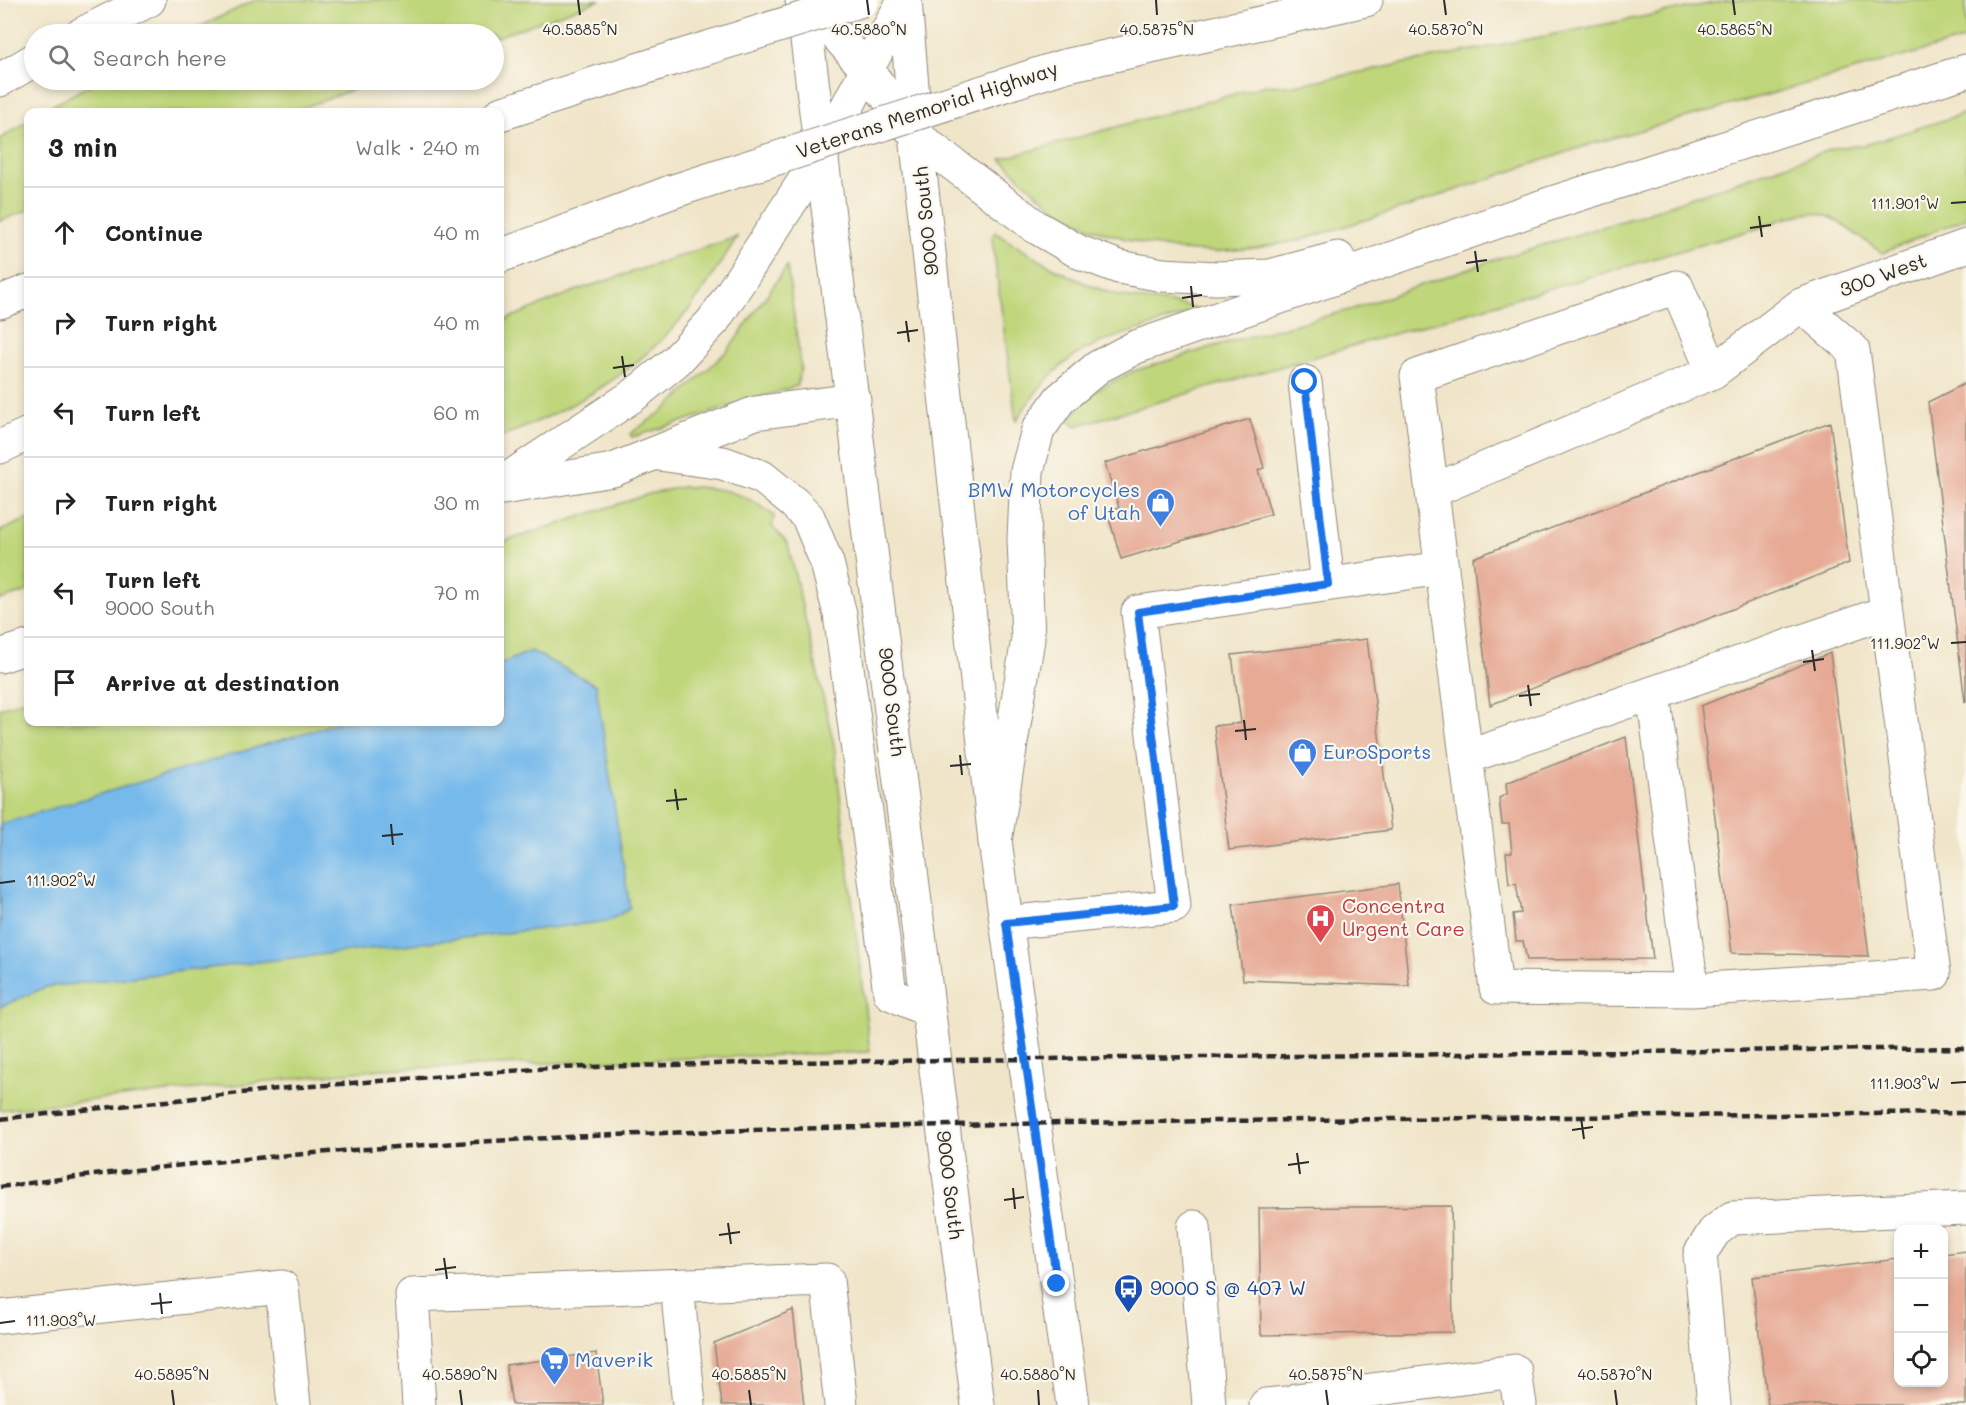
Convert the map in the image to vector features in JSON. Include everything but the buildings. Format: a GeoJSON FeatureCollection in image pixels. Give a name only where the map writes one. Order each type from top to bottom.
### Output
{"type":"FeatureCollection","features":[{"type":"Feature","properties":{"kind":"main road"},"geometry":{"type":"LineString","coordinates":[[102,24],[149,0]]}},
{"type":"Feature","properties":{"kind":"main road"},"geometry":{"type":"LineString","coordinates":[[804,0],[867,71],[916,136],[1036,227],[1079,252],[1119,267],[1163,275],[1216,278],[1270,276],[1549,204]]}},
{"type":"Feature","properties":{"kind":"main road","name":"9000 South"},"geometry":{"type":"LineString","coordinates":[[804,0],[927,1010],[978,1405]]}},
{"type":"Feature","properties":{"kind":"main road"},"geometry":{"type":"LineString","coordinates":[[504,113],[862,0]]}},
{"type":"Feature","properties":{"kind":"main road"},"geometry":{"type":"LineString","coordinates":[[504,480],[634,395],[676,361],[714,320],[823,152],[904,0]]}},
{"type":"Feature","properties":{"kind":"main road","name":"9000 South"},"geometry":{"type":"LineString","coordinates":[[904,0],[916,136],[995,841],[1073,1405]]}},
{"type":"Feature","properties":{"kind":"main road","name":"Veterans Memorial Highway"},"geometry":{"type":"LineString","coordinates":[[504,255],[671,192],[1064,66],[1366,0]]}},
{"type":"Feature","properties":{"kind":"main road"},"geometry":{"type":"LineString","coordinates":[[0,80],[24,66]]}},
{"type":"Feature","properties":{"kind":"main road"},"geometry":{"type":"LineString","coordinates":[[995,841],[1028,639],[1024,539],[1028,471],[1038,430],[1060,399],[1098,367],[1136,347],[1549,204],[1966,70]]}},
{"type":"Feature","properties":{"kind":"main road","name":"300 West"},"geometry":{"type":"LineString","coordinates":[[1432,491],[1713,372],[1801,305],[1966,246]]}},
{"type":"Feature","properties":{"kind":"main road"},"geometry":{"type":"LineString","coordinates":[[1713,372],[1677,287],[1417,376],[1496,988],[1692,990],[1934,974],[1853,350],[1801,305]]}},
{"type":"Feature","properties":{"kind":"main road"},"geometry":{"type":"LineString","coordinates":[[0,302],[24,293]]}},
{"type":"Feature","properties":{"kind":"main road"},"geometry":{"type":"LineString","coordinates":[[1305,382],[1328,584]]}},
{"type":"Feature","properties":{"kind":"main road"},"geometry":{"type":"LineString","coordinates":[[504,487],[613,470],[659,454],[755,413],[854,400]]}},
{"type":"Feature","properties":{"kind":"main road"},"geometry":{"type":"LineString","coordinates":[[0,447],[24,436]]}},
{"type":"Feature","properties":{"kind":"main road"},"geometry":{"type":"LineString","coordinates":[[659,454],[723,463],[762,477],[808,517],[827,563],[840,614],[890,993],[927,1010]]}},
{"type":"Feature","properties":{"kind":"main road"},"geometry":{"type":"LineString","coordinates":[[1006,923],[1174,906],[1138,612],[1442,568]]}},
{"type":"Feature","properties":{"kind":"main road"},"geometry":{"type":"LineString","coordinates":[[1467,757],[1887,612]]}},
{"type":"Feature","properties":{"kind":"main road"},"geometry":{"type":"LineString","coordinates":[[0,656],[24,648]]}},
{"type":"Feature","properties":{"kind":"main road"},"geometry":{"type":"LineString","coordinates":[[1653,693],[1692,990]]}},
{"type":"Feature","properties":{"kind":"main road"},"geometry":{"type":"LineString","coordinates":[[1714,1405],[1700,1254],[1714,1232],[1732,1218],[1966,1208]]}},
{"type":"Feature","properties":{"kind":"main road"},"geometry":{"type":"LineString","coordinates":[[1194,1227],[1209,1405]]}},
{"type":"Feature","properties":{"kind":"main road"},"geometry":{"type":"LineString","coordinates":[[419,1405],[412,1295],[827,1280],[841,1405]]}},
{"type":"Feature","properties":{"kind":"main road"},"geometry":{"type":"LineString","coordinates":[[677,1286],[689,1405]]}},
{"type":"Feature","properties":{"kind":"main road"},"geometry":{"type":"LineString","coordinates":[[0,1317],[282,1287],[294,1405]]}},
{"type":"Feature","properties":{"kind":"main road"},"geometry":{"type":"LineString","coordinates":[[1286,1404],[1296,1400],[1515,1371],[1520,1405]]}},
{"type":"Feature","properties":{"kind":"green space"},"geometry":{"type":"Polygon","coordinates":[[[255,0],[600,0],[504,34],[504,24],[206,24],[255,0]]]}},
{"type":"Feature","properties":{"kind":"green space"},"geometry":{"type":"Polygon","coordinates":[[[1728,0],[1966,0],[1966,39],[1588,145],[1407,207],[1301,240],[1256,248],[1215,252],[1179,250],[1141,243],[1096,230],[1062,213],[1034,191],[1001,159],[1266,85],[1290,86],[1728,0]]]}},
{"type":"Feature","properties":{"kind":"green space"},"geometry":{"type":"Polygon","coordinates":[[[81,90],[352,90],[302,108],[48,108],[81,90]]]}},
{"type":"Feature","properties":{"kind":"green space"},"geometry":{"type":"Polygon","coordinates":[[[1966,113],[1966,218],[1883,253],[1837,221],[1814,213],[1800,214],[1759,228],[1076,426],[1069,420],[1089,394],[1134,371],[1225,343],[1353,309],[1487,262],[1638,216],[1838,147],[1865,145],[1966,113]]]}},
{"type":"Feature","properties":{"kind":"green space"},"geometry":{"type":"Polygon","coordinates":[[[24,124],[24,212],[0,221],[0,139],[24,124]]]}},
{"type":"Feature","properties":{"kind":"green space"},"geometry":{"type":"Polygon","coordinates":[[[995,232],[1055,268],[1087,284],[1128,298],[1183,305],[1198,310],[1095,345],[1075,356],[1056,371],[1036,392],[1016,421],[992,238],[995,232]]]}},
{"type":"Feature","properties":{"kind":"green space"},"geometry":{"type":"Polygon","coordinates":[[[737,237],[697,299],[657,344],[609,382],[583,398],[556,413],[504,435],[504,320],[575,291],[737,237]]]}},
{"type":"Feature","properties":{"kind":"green space"},"geometry":{"type":"Polygon","coordinates":[[[787,266],[801,367],[797,386],[632,437],[630,434],[668,407],[729,349],[787,266]]]}},
{"type":"Feature","properties":{"kind":"green space"},"geometry":{"type":"Polygon","coordinates":[[[682,487],[731,492],[752,501],[774,516],[772,526],[788,544],[834,745],[870,1052],[382,1069],[0,1110],[0,708],[24,700],[24,726],[504,726],[504,542],[649,494],[682,487]]]}},
{"type":"Feature","properties":{"kind":"green space"},"geometry":{"type":"Polygon","coordinates":[[[24,521],[24,592],[0,600],[0,531],[24,521]]]}},
{"type":"Feature","properties":{"kind":"water"},"geometry":{"type":"Polygon","coordinates":[[[531,651],[596,685],[630,908],[609,921],[46,987],[0,1007],[0,824],[328,726],[504,726],[504,662],[531,651]]]}},
{"type":"Feature","properties":{"kind":"railway"},"geometry":{"type":"LineString","coordinates":[[0,1119],[287,1088],[551,1068],[788,1062],[1966,1048]]}},
{"type":"Feature","properties":{"kind":"railway"},"geometry":{"type":"LineString","coordinates":[[0,1187],[133,1170],[266,1157],[399,1147],[665,1133],[1066,1123],[1966,1113]]}},
{"type":"Feature","properties":{"kind":"place","name":"BMW Motorcycles of Utah"},"geometry":{"type":"Point","coordinates":[1161,528]}},
{"type":"Feature","properties":{"kind":"place","name":"EuroSports"},"geometry":{"type":"Point","coordinates":[1302,778]}},
{"type":"Feature","properties":{"kind":"place","name":"Concentra Urgent Care"},"geometry":{"type":"Point","coordinates":[1321,944]}},
{"type":"Feature","properties":{"kind":"place","name":"9000 S @ 407 W"},"geometry":{"type":"Point","coordinates":[1129,1314]}},
{"type":"Feature","properties":{"kind":"place","name":"Maverik"},"geometry":{"type":"Point","coordinates":[554,1386]}},
{"type":"Feature","properties":{"kind":"route"},"geometry":{"type":"LineString","coordinates":[[1057,1284],[1006,923],[1174,906],[1138,612],[1328,584],[1305,382]]}}]}
